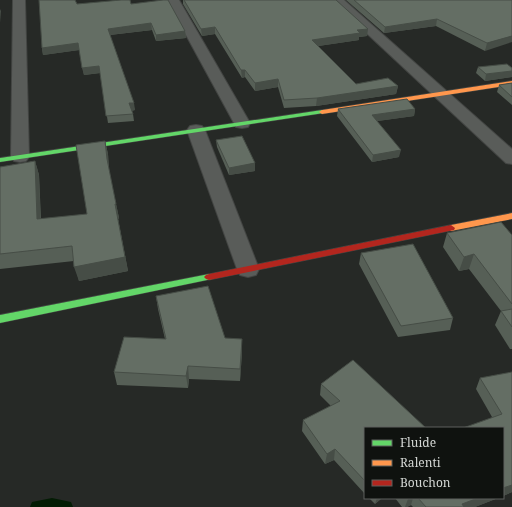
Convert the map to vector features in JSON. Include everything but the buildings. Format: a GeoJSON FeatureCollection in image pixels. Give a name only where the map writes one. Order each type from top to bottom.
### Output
{"type":"FeatureCollection","features":[{"type":"Feature","properties":{"kind":"street"},"geometry":{"type":"LineString","coordinates":[[18,0],[20,156]]}},
{"type":"Feature","properties":{"kind":"street"},"geometry":{"type":"LineString","coordinates":[[173,0],[242,123]]}},
{"type":"Feature","properties":{"kind":"street"},"geometry":{"type":"LineString","coordinates":[[337,0],[512,159]]}},
{"type":"Feature","properties":{"kind":"street"},"geometry":{"type":"LineString","coordinates":[[1,159],[512,83]]}},
{"type":"Feature","properties":{"kind":"street"},"geometry":{"type":"LineString","coordinates":[[196,130],[248,269]]}},
{"type":"Feature","properties":{"kind":"street"},"geometry":{"type":"LineString","coordinates":[[0,319],[512,216]]}},
{"type":"Feature","properties":{"kind":"waterway"},"geometry":{"type":"LineString","coordinates":[[37,507],[52,504],[66,507]]}},
{"type":"Feature","properties":{"kind":"traffic: fast"},"geometry":{"type":"LineString","coordinates":[[0,160],[322,112]]}},
{"type":"Feature","properties":{"kind":"traffic: fast"},"geometry":{"type":"LineString","coordinates":[[0,319],[209,277]]}},
{"type":"Feature","properties":{"kind":"traffic: slow"},"geometry":{"type":"LineString","coordinates":[[322,112],[512,83]]}},
{"type":"Feature","properties":{"kind":"traffic: slow"},"geometry":{"type":"LineString","coordinates":[[451,228],[512,216]]}},
{"type":"Feature","properties":{"kind":"traffic: jam"},"geometry":{"type":"LineString","coordinates":[[209,277],[451,228]]}}]}
